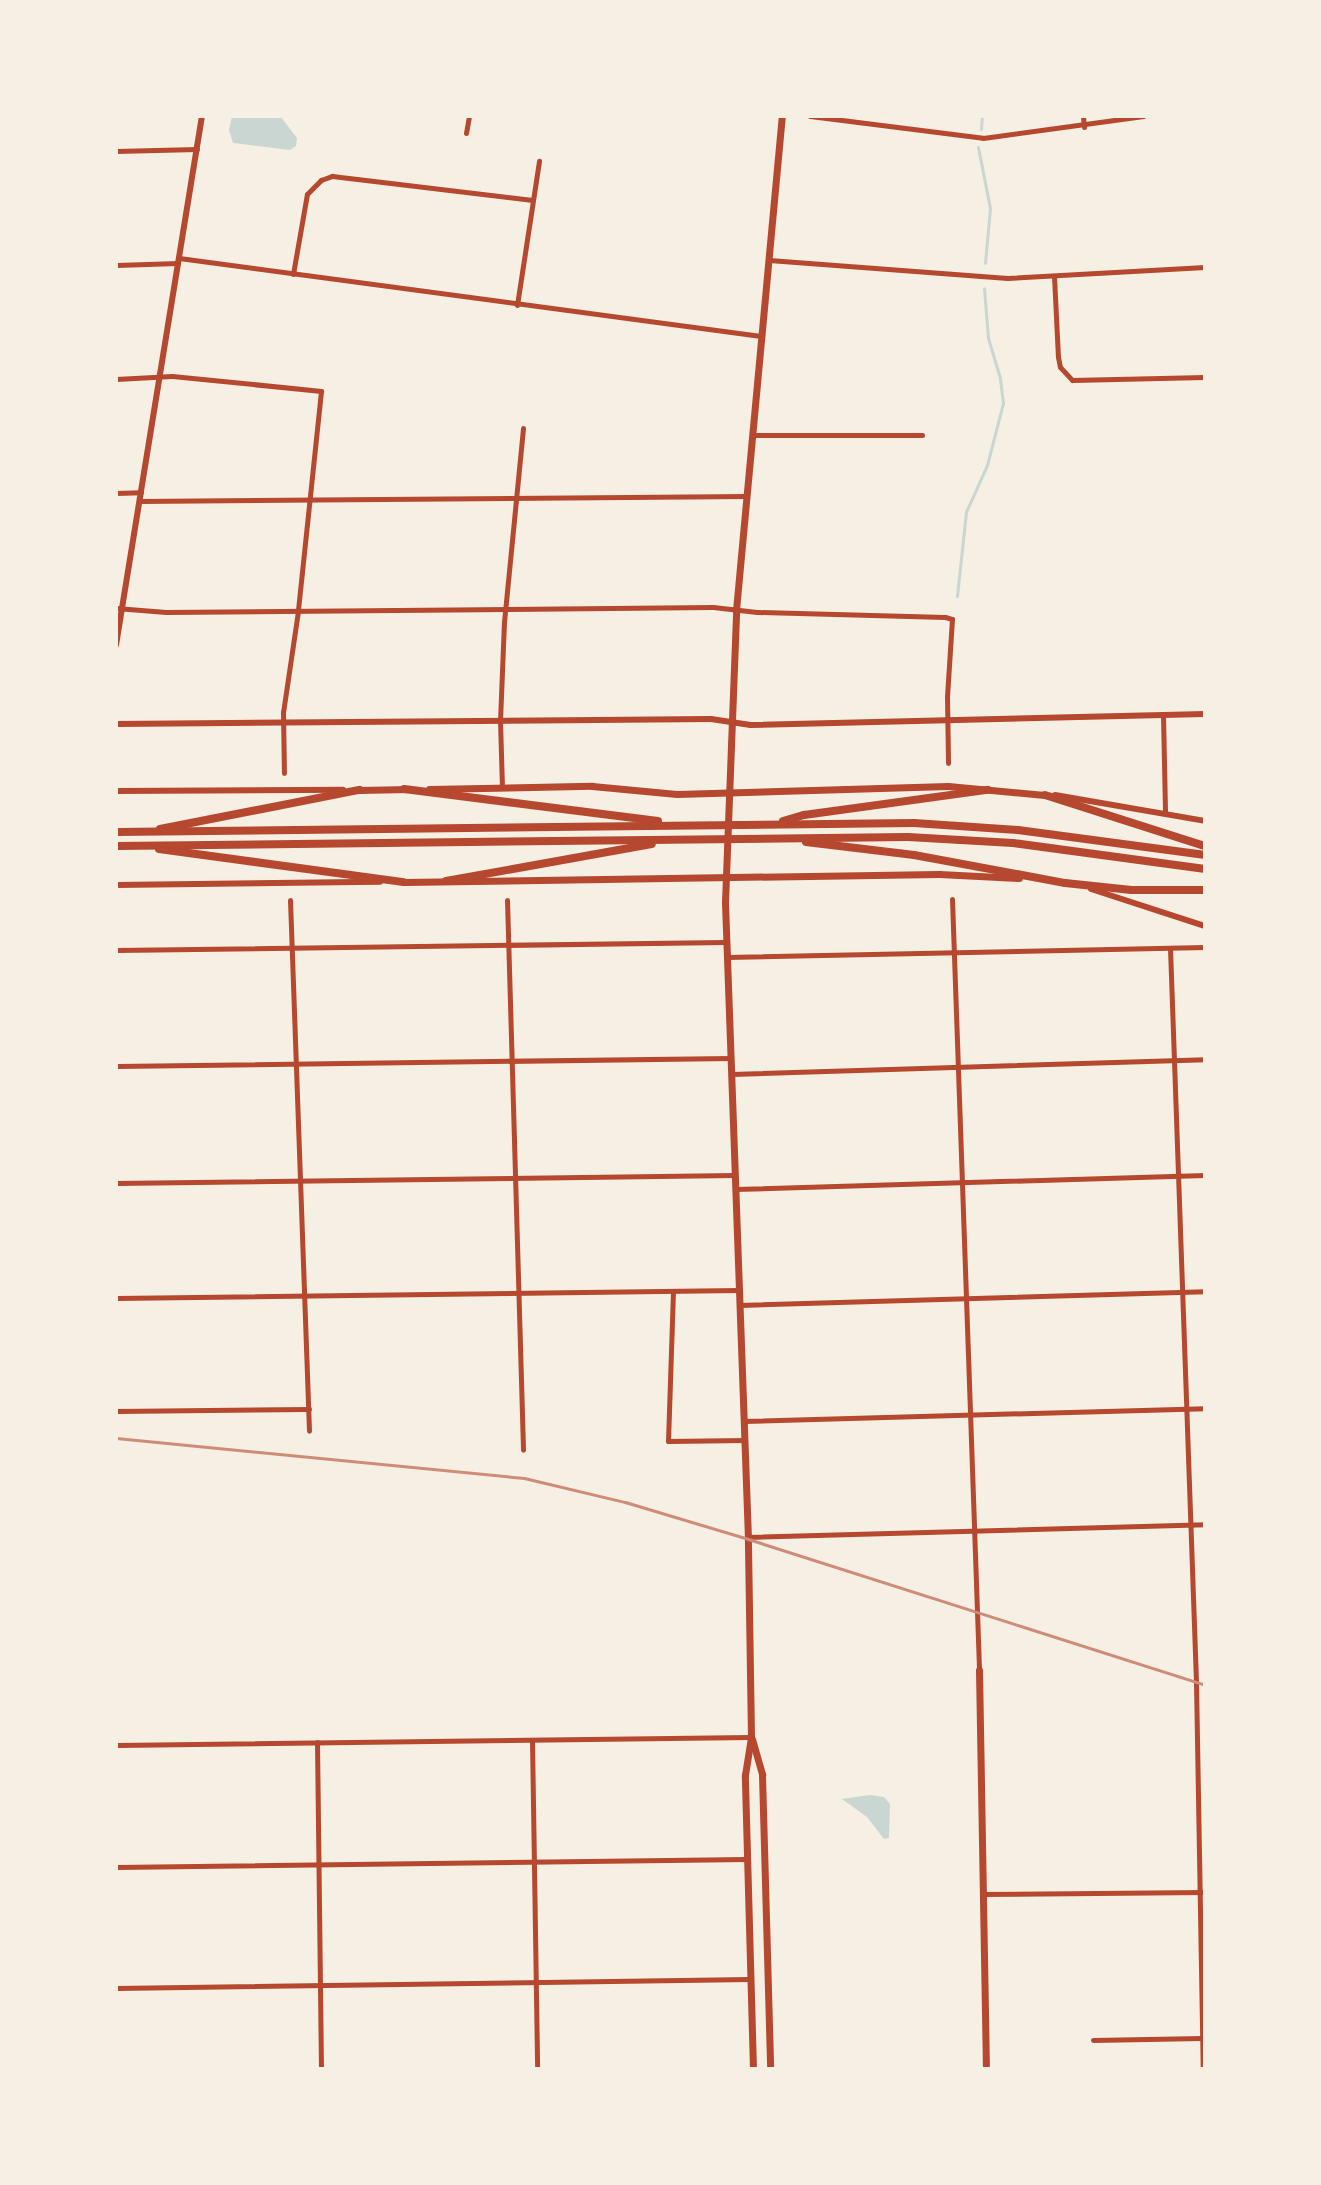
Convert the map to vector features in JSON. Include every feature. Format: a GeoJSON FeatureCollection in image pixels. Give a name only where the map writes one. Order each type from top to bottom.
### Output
{"type":"FeatureCollection","features":[{"type":"Feature","properties":{"kind":"highway"},"geometry":{"type":"LineString","coordinates":[[404,789],[640,817],[674,825]]}},
{"type":"Feature","properties":{"kind":"highway"},"geometry":{"type":"LineString","coordinates":[[154,831],[174,823],[359,790]]}},
{"type":"Feature","properties":{"kind":"highway"},"geometry":{"type":"LineString","coordinates":[[771,824],[804,815],[987,790]]}},
{"type":"Feature","properties":{"kind":"highway"},"geometry":{"type":"LineString","coordinates":[[1045,795],[1205,846]]}},
{"type":"Feature","properties":{"kind":"highway"},"geometry":{"type":"LineString","coordinates":[[116,832],[771,824],[984,827],[1205,855]]}},
{"type":"Feature","properties":{"kind":"highway"},"geometry":{"type":"LineString","coordinates":[[769,838],[914,855],[1065,883],[1132,890],[1205,890]]}},
{"type":"Feature","properties":{"kind":"highway"},"geometry":{"type":"LineString","coordinates":[[116,846],[769,838],[987,841],[1205,869]]}},
{"type":"Feature","properties":{"kind":"highway"},"geometry":{"type":"LineString","coordinates":[[446,881],[685,839]]}},
{"type":"Feature","properties":{"kind":"highway"},"geometry":{"type":"LineString","coordinates":[[126,845],[404,882]]}},
{"type":"Feature","properties":{"kind":"main road"},"geometry":{"type":"LineString","coordinates":[[753,2069],[745,1775],[751,1737],[748,1537],[726,879],[736,610],[782,116]]}},
{"type":"Feature","properties":{"kind":"main road"},"geometry":{"type":"LineString","coordinates":[[359,790],[592,786],[677,794],[728,790],[948,786],[1045,795]]}},
{"type":"Feature","properties":{"kind":"main road"},"geometry":{"type":"LineString","coordinates":[[404,882],[950,874],[1065,883]]}},
{"type":"Feature","properties":{"kind":"main road"},"geometry":{"type":"LineString","coordinates":[[979,1670],[986,2069]]}},
{"type":"Feature","properties":{"kind":"main road"},"geometry":{"type":"LineString","coordinates":[[751,1737],[762,1775],[770,2069]]}},
{"type":"Feature","properties":{"kind":"street"},"geometry":{"type":"LineString","coordinates":[[116,645],[119,609],[202,116]]}},
{"type":"Feature","properties":{"kind":"street"},"geometry":{"type":"LineString","coordinates":[[466,133],[469,116]]}},
{"type":"Feature","properties":{"kind":"street"},"geometry":{"type":"LineString","coordinates":[[810,116],[983,138],[1084,127],[1143,116]]}},
{"type":"Feature","properties":{"kind":"street"},"geometry":{"type":"LineString","coordinates":[[1083,116],[1084,127]]}},
{"type":"Feature","properties":{"kind":"street"},"geometry":{"type":"LineString","coordinates":[[116,151],[197,149]]}},
{"type":"Feature","properties":{"kind":"street"},"geometry":{"type":"LineString","coordinates":[[517,305],[539,161]]}},
{"type":"Feature","properties":{"kind":"street"},"geometry":{"type":"LineString","coordinates":[[293,274],[307,194],[321,180],[344,175],[533,200]]}},
{"type":"Feature","properties":{"kind":"street"},"geometry":{"type":"LineString","coordinates":[[769,260],[1007,278],[1205,267]]}},
{"type":"Feature","properties":{"kind":"street"},"geometry":{"type":"LineString","coordinates":[[116,265],[178,261],[761,336]]}},
{"type":"Feature","properties":{"kind":"street"},"geometry":{"type":"LineString","coordinates":[[1054,276],[1058,357],[1060,367],[1072,380],[1205,377]]}},
{"type":"Feature","properties":{"kind":"street"},"geometry":{"type":"LineString","coordinates":[[116,379],[172,376],[321,391],[298,611],[283,712],[284,773]]}},
{"type":"Feature","properties":{"kind":"street"},"geometry":{"type":"LineString","coordinates":[[502,788],[500,721],[505,609],[523,428]]}},
{"type":"Feature","properties":{"kind":"street"},"geometry":{"type":"LineString","coordinates":[[752,435],[922,435]]}},
{"type":"Feature","properties":{"kind":"street"},"geometry":{"type":"LineString","coordinates":[[116,493],[141,492]]}},
{"type":"Feature","properties":{"kind":"street"},"geometry":{"type":"LineString","coordinates":[[139,501],[747,496]]}},
{"type":"Feature","properties":{"kind":"street"},"geometry":{"type":"LineString","coordinates":[[119,609],[736,610],[952,619],[946,720],[948,763]]}},
{"type":"Feature","properties":{"kind":"street"},"geometry":{"type":"LineString","coordinates":[[116,724],[711,719],[751,725],[1205,714]]}},
{"type":"Feature","properties":{"kind":"street"},"geometry":{"type":"LineString","coordinates":[[1163,715],[1165,814]]}},
{"type":"Feature","properties":{"kind":"street"},"geometry":{"type":"LineString","coordinates":[[116,791],[359,790]]}},
{"type":"Feature","properties":{"kind":"street"},"geometry":{"type":"LineString","coordinates":[[1045,795],[1205,821]]}},
{"type":"Feature","properties":{"kind":"street"},"geometry":{"type":"LineString","coordinates":[[116,885],[404,882]]}},
{"type":"Feature","properties":{"kind":"street"},"geometry":{"type":"LineString","coordinates":[[1065,883],[1205,926]]}},
{"type":"Feature","properties":{"kind":"street"},"geometry":{"type":"LineString","coordinates":[[952,899],[979,1670]]}},
{"type":"Feature","properties":{"kind":"street"},"geometry":{"type":"LineString","coordinates":[[290,900],[309,1431]]}},
{"type":"Feature","properties":{"kind":"street"},"geometry":{"type":"LineString","coordinates":[[507,900],[523,1450]]}},
{"type":"Feature","properties":{"kind":"street"},"geometry":{"type":"LineString","coordinates":[[116,950],[726,942]]}},
{"type":"Feature","properties":{"kind":"street"},"geometry":{"type":"LineString","coordinates":[[727,957],[1205,947]]}},
{"type":"Feature","properties":{"kind":"street"},"geometry":{"type":"LineString","coordinates":[[1170,948],[1190,1524],[1203,2069]]}},
{"type":"Feature","properties":{"kind":"street"},"geometry":{"type":"LineString","coordinates":[[116,1066],[731,1058]]}},
{"type":"Feature","properties":{"kind":"street"},"geometry":{"type":"LineString","coordinates":[[732,1074],[1205,1059]]}},
{"type":"Feature","properties":{"kind":"street"},"geometry":{"type":"LineString","coordinates":[[116,1183],[735,1175]]}},
{"type":"Feature","properties":{"kind":"street"},"geometry":{"type":"LineString","coordinates":[[735,1189],[1205,1175]]}},
{"type":"Feature","properties":{"kind":"street"},"geometry":{"type":"LineString","coordinates":[[116,1298],[739,1290]]}},
{"type":"Feature","properties":{"kind":"street"},"geometry":{"type":"LineString","coordinates":[[673,1291],[668,1441],[745,1440]]}},
{"type":"Feature","properties":{"kind":"street"},"geometry":{"type":"LineString","coordinates":[[740,1305],[1205,1291]]}},
{"type":"Feature","properties":{"kind":"street"},"geometry":{"type":"LineString","coordinates":[[744,1421],[1205,1408]]}},
{"type":"Feature","properties":{"kind":"street"},"geometry":{"type":"LineString","coordinates":[[116,1411],[309,1409]]}},
{"type":"Feature","properties":{"kind":"street"},"geometry":{"type":"LineString","coordinates":[[748,1537],[1205,1524]]}},
{"type":"Feature","properties":{"kind":"street"},"geometry":{"type":"LineString","coordinates":[[116,1745],[751,1737]]}},
{"type":"Feature","properties":{"kind":"street"},"geometry":{"type":"LineString","coordinates":[[532,1740],[537,2069]]}},
{"type":"Feature","properties":{"kind":"street"},"geometry":{"type":"LineString","coordinates":[[317,1742],[321,2069]]}},
{"type":"Feature","properties":{"kind":"street"},"geometry":{"type":"LineString","coordinates":[[116,1867],[747,1859]]}},
{"type":"Feature","properties":{"kind":"street"},"geometry":{"type":"LineString","coordinates":[[982,1894],[1205,1892]]}},
{"type":"Feature","properties":{"kind":"street"},"geometry":{"type":"LineString","coordinates":[[116,1988],[750,1979]]}},
{"type":"Feature","properties":{"kind":"street"},"geometry":{"type":"LineString","coordinates":[[1093,2040],[1202,2038]]}},
{"type":"Feature","properties":{"kind":"shaded area"},"geometry":{"type":"Polygon","coordinates":[[[232,116],[280,116],[297,138],[296,146],[290,150],[233,143],[229,130],[232,116]]]}},
{"type":"Feature","properties":{"kind":"shaded area"},"geometry":{"type":"Polygon","coordinates":[[[870,1795],[884,1797],[890,1804],[889,1838],[884,1839],[867,1817],[842,1799],[870,1795]]]}},
{"type":"Feature","properties":{"kind":"waterway"},"geometry":{"type":"LineString","coordinates":[[981,129],[982,116]]}},
{"type":"Feature","properties":{"kind":"waterway"},"geometry":{"type":"LineString","coordinates":[[978,147],[990,208],[985,263]]}},
{"type":"Feature","properties":{"kind":"waterway"},"geometry":{"type":"LineString","coordinates":[[957,596],[966,512],[987,465],[1003,403],[1000,378],[988,338],[984,288]]}},
{"type":"Feature","properties":{"kind":"railway"},"geometry":{"type":"LineString","coordinates":[[116,1438],[524,1478],[625,1502],[748,1539],[1205,1685]]}}]}
